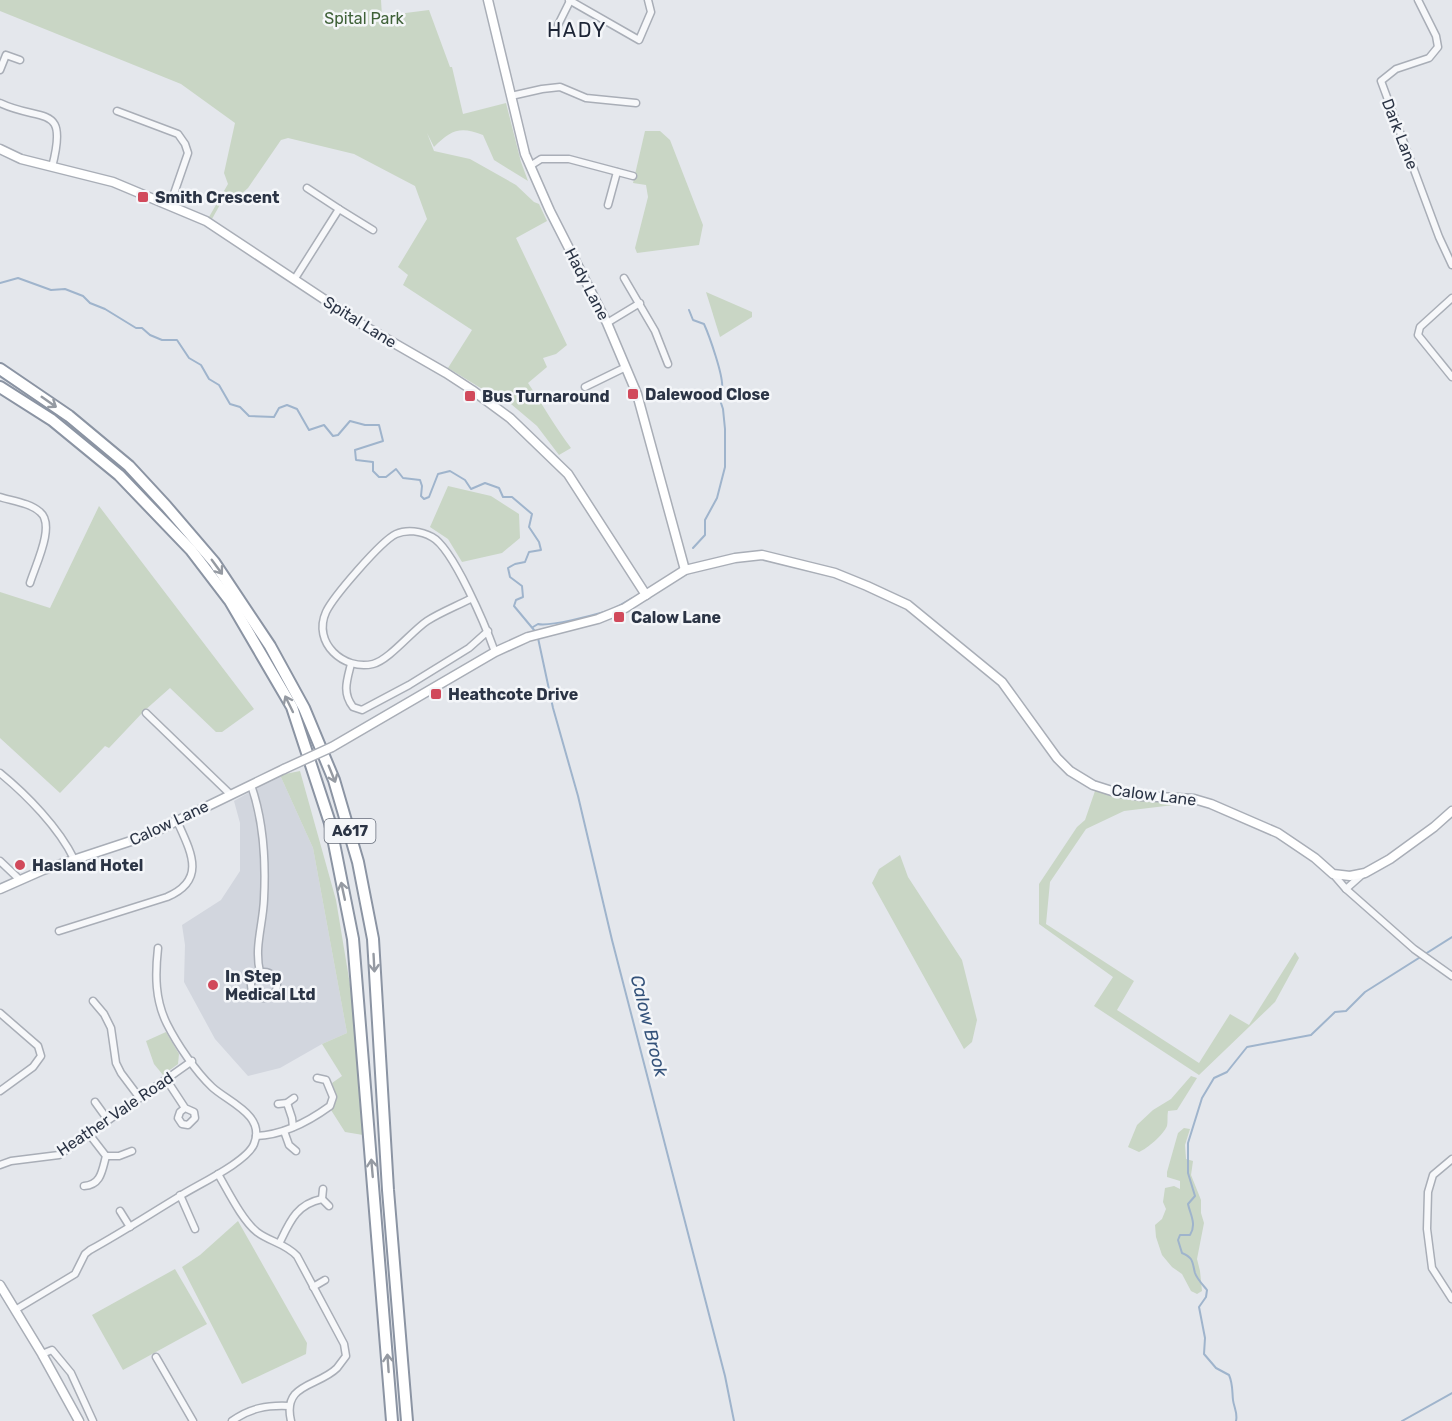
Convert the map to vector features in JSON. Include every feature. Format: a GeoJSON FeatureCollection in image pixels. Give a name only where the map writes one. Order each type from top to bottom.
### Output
{"type":"FeatureCollection","features":[{"type":"Feature","properties":{"kind":"highway","name":"A617"},"geometry":{"type":"LineString","coordinates":[[0,369],[69,416],[129,466],[214,562],[270,646],[304,708],[334,780],[358,862],[373,939],[388,1190],[406,1421]]}},
{"type":"Feature","properties":{"kind":"highway","name":"A617"},"geometry":{"type":"LineString","coordinates":[[0,387],[52,420],[119,475],[191,550],[230,601],[292,707],[330,823],[353,939],[392,1421]]}},
{"type":"Feature","properties":{"kind":"street","name":"Hady Lane"},"geometry":{"type":"LineString","coordinates":[[488,0],[530,166],[550,211],[607,323],[637,394],[685,570]]}},
{"type":"Feature","properties":{"kind":"street"},"geometry":{"type":"LineString","coordinates":[[558,25],[569,1],[639,40],[651,12],[648,0]]}},
{"type":"Feature","properties":{"kind":"street","name":"Dark Lane"},"geometry":{"type":"LineString","coordinates":[[1418,0],[1436,36],[1438,47],[1429,58],[1396,69],[1381,81],[1452,265]]}},
{"type":"Feature","properties":{"kind":"street"},"geometry":{"type":"LineString","coordinates":[[0,70],[6,55],[20,60]]}},
{"type":"Feature","properties":{"kind":"street"},"geometry":{"type":"LineString","coordinates":[[511,96],[560,87],[586,98],[636,103]]}},
{"type":"Feature","properties":{"kind":"street"},"geometry":{"type":"LineString","coordinates":[[0,103],[25,112],[46,116],[56,125],[58,137],[52,167]]}},
{"type":"Feature","properties":{"kind":"street"},"geometry":{"type":"LineString","coordinates":[[117,111],[178,134],[185,144],[188,153],[170,206]]}},
{"type":"Feature","properties":{"kind":"street","name":"Spital Lane"},"geometry":{"type":"LineString","coordinates":[[0,149],[21,159],[112,182],[206,221],[366,327],[446,373],[510,418],[568,474],[645,595]]}},
{"type":"Feature","properties":{"kind":"street"},"geometry":{"type":"LineString","coordinates":[[530,166],[541,159],[569,159],[633,176]]}},
{"type":"Feature","properties":{"kind":"street"},"geometry":{"type":"LineString","coordinates":[[608,205],[617,172]]}},
{"type":"Feature","properties":{"kind":"street"},"geometry":{"type":"LineString","coordinates":[[307,188],[373,230]]}},
{"type":"Feature","properties":{"kind":"street"},"geometry":{"type":"LineString","coordinates":[[294,280],[339,208]]}},
{"type":"Feature","properties":{"kind":"street"},"geometry":{"type":"LineString","coordinates":[[624,278],[655,331],[668,364]]}},
{"type":"Feature","properties":{"kind":"street"},"geometry":{"type":"LineString","coordinates":[[1452,298],[1420,327],[1418,335],[1452,377]]}},
{"type":"Feature","properties":{"kind":"street"},"geometry":{"type":"LineString","coordinates":[[607,323],[640,303]]}},
{"type":"Feature","properties":{"kind":"street"},"geometry":{"type":"LineString","coordinates":[[585,387],[626,367]]}},
{"type":"Feature","properties":{"kind":"street"},"geometry":{"type":"LineString","coordinates":[[0,497],[35,508],[41,512],[47,523],[45,537],[30,570],[30,583]]}},
{"type":"Feature","properties":{"kind":"street"},"geometry":{"type":"LineString","coordinates":[[472,598],[427,621],[375,664],[351,664],[339,658],[328,647],[324,631],[326,611],[370,557],[393,536],[407,531],[420,532],[433,537],[444,548],[472,598],[495,652]]}},
{"type":"Feature","properties":{"kind":"street","name":"Calow Lane"},"geometry":{"type":"LineString","coordinates":[[0,889],[19,879],[74,859],[146,836],[332,747],[495,652],[528,636],[598,619],[625,608],[676,573],[735,558],[762,555],[835,573],[908,605],[971,659],[1002,682],[1022,708],[1041,739],[1070,771],[1092,785],[1115,792],[1194,799],[1211,804],[1278,833],[1315,858],[1333,874]]}},
{"type":"Feature","properties":{"kind":"street"},"geometry":{"type":"LineString","coordinates":[[351,664],[345,688],[346,696],[353,707],[362,710],[409,685],[469,648],[488,631]]}},
{"type":"Feature","properties":{"kind":"street"},"geometry":{"type":"LineString","coordinates":[[146,713],[230,794]]}},
{"type":"Feature","properties":{"kind":"street"},"geometry":{"type":"LineString","coordinates":[[0,773],[33,805],[65,843],[74,859]]}},
{"type":"Feature","properties":{"kind":"street"},"geometry":{"type":"LineString","coordinates":[[251,785],[261,818],[264,844],[264,898],[257,944],[260,972]]}},
{"type":"Feature","properties":{"kind":"street"},"geometry":{"type":"LineString","coordinates":[[1346,889],[1365,873],[1390,859],[1434,827],[1452,811]]}},
{"type":"Feature","properties":{"kind":"street"},"geometry":{"type":"LineString","coordinates":[[59,931],[70,932],[167,897],[179,892],[187,885],[191,878],[193,865],[189,847],[177,821]]}},
{"type":"Feature","properties":{"kind":"street"},"geometry":{"type":"LineString","coordinates":[[0,861],[19,879]]}},
{"type":"Feature","properties":{"kind":"street"},"geometry":{"type":"LineString","coordinates":[[1333,874],[1350,876],[1365,873]]}},
{"type":"Feature","properties":{"kind":"street"},"geometry":{"type":"LineString","coordinates":[[1333,874],[1346,889],[1429,962],[1452,976]]}},
{"type":"Feature","properties":{"kind":"street"},"geometry":{"type":"LineString","coordinates":[[15,1310],[75,1274],[85,1254],[218,1174],[251,1150],[256,1136],[244,1109],[213,1087],[173,1035],[162,1013],[156,980],[158,948]]}},
{"type":"Feature","properties":{"kind":"street"},"geometry":{"type":"LineString","coordinates":[[149,959],[157,960]]}},
{"type":"Feature","properties":{"kind":"street"},"geometry":{"type":"LineString","coordinates":[[260,972],[270,974],[276,981],[275,991],[268,997],[258,997],[252,990],[251,981],[260,972]]}},
{"type":"Feature","properties":{"kind":"street"},"geometry":{"type":"LineString","coordinates":[[93,1001],[103,1008],[111,1028],[116,1063],[139,1097]]}},
{"type":"Feature","properties":{"kind":"street"},"geometry":{"type":"LineString","coordinates":[[0,1013],[38,1046],[42,1056],[33,1067],[0,1091]]}},
{"type":"Feature","properties":{"kind":"street","name":"Heather Vale Road"},"geometry":{"type":"LineString","coordinates":[[2,1163],[59,1155],[192,1061]]}},
{"type":"Feature","properties":{"kind":"street"},"geometry":{"type":"LineString","coordinates":[[256,1136],[272,1135],[302,1124],[330,1106],[333,1097],[328,1077],[317,1078]]}},
{"type":"Feature","properties":{"kind":"street"},"geometry":{"type":"LineString","coordinates":[[166,1079],[185,1108]]}},
{"type":"Feature","properties":{"kind":"street"},"geometry":{"type":"LineString","coordinates":[[278,1104],[287,1103],[294,1098]]}},
{"type":"Feature","properties":{"kind":"street"},"geometry":{"type":"LineString","coordinates":[[95,1102],[108,1120]]}},
{"type":"Feature","properties":{"kind":"street"},"geometry":{"type":"LineString","coordinates":[[287,1103],[293,1127]]}},
{"type":"Feature","properties":{"kind":"street"},"geometry":{"type":"LineString","coordinates":[[284,1131],[289,1145],[296,1151]]}},
{"type":"Feature","properties":{"kind":"street"},"geometry":{"type":"LineString","coordinates":[[89,1134],[106,1156]]}},
{"type":"Feature","properties":{"kind":"street"},"geometry":{"type":"LineString","coordinates":[[106,1156],[119,1156],[132,1151]]}},
{"type":"Feature","properties":{"kind":"street"},"geometry":{"type":"LineString","coordinates":[[0,1154],[2,1163]]}},
{"type":"Feature","properties":{"kind":"street"},"geometry":{"type":"LineString","coordinates":[[84,1186],[98,1181],[106,1156]]}},
{"type":"Feature","properties":{"kind":"street"},"geometry":{"type":"LineString","coordinates":[[1452,1159],[1432,1175],[1428,1192],[1427,1229],[1432,1268],[1452,1299]]}},
{"type":"Feature","properties":{"kind":"street"},"geometry":{"type":"LineString","coordinates":[[218,1174],[249,1225],[263,1236],[280,1242],[297,1256],[344,1344],[346,1356],[336,1369],[295,1393],[289,1406],[291,1421]]}},
{"type":"Feature","properties":{"kind":"street"},"geometry":{"type":"LineString","coordinates":[[322,1199],[323,1189]]}},
{"type":"Feature","properties":{"kind":"street"},"geometry":{"type":"LineString","coordinates":[[180,1196],[195,1229]]}},
{"type":"Feature","properties":{"kind":"street"},"geometry":{"type":"LineString","coordinates":[[280,1242],[294,1213],[311,1201],[322,1199]]}},
{"type":"Feature","properties":{"kind":"street"},"geometry":{"type":"LineString","coordinates":[[322,1199],[329,1206]]}},
{"type":"Feature","properties":{"kind":"street"},"geometry":{"type":"LineString","coordinates":[[120,1211],[130,1227]]}},
{"type":"Feature","properties":{"kind":"street"},"geometry":{"type":"LineString","coordinates":[[313,1287],[325,1280]]}},
{"type":"Feature","properties":{"kind":"street"},"geometry":{"type":"LineString","coordinates":[[0,1285],[79,1421]]}},
{"type":"Feature","properties":{"kind":"street"},"geometry":{"type":"LineString","coordinates":[[42,1354],[52,1350],[64,1362],[93,1421]]}},
{"type":"Feature","properties":{"kind":"street"},"geometry":{"type":"LineString","coordinates":[[156,1357],[193,1421]]}},
{"type":"Feature","properties":{"kind":"street"},"geometry":{"type":"LineString","coordinates":[[232,1421],[252,1409],[264,1406],[289,1406]]}},
{"type":"Feature","properties":{"kind":"shaded area"},"geometry":{"type":"Polygon","coordinates":[[[280,775],[313,848],[347,1033],[322,1044],[280,1068],[248,1076],[215,1039],[184,982],[185,945],[182,925],[221,900],[240,871],[240,823],[234,801],[280,775]]]}},
{"type":"Feature","properties":{"kind":"green space","name":"Spital Park"},"geometry":{"type":"Polygon","coordinates":[[[0,0],[381,0],[382,16],[429,10],[450,67],[452,67],[463,114],[506,103],[528,181],[494,160],[483,135],[475,132],[456,131],[434,147],[427,133],[434,151],[470,159],[516,185],[539,204],[547,221],[516,238],[567,345],[556,354],[543,358],[547,367],[528,383],[571,448],[559,455],[537,426],[511,404],[505,395],[492,395],[448,368],[472,330],[403,285],[408,275],[398,267],[427,219],[415,186],[354,154],[288,138],[281,140],[248,188],[229,205],[222,201],[212,219],[209,217],[228,184],[224,173],[235,123],[181,84],[0,11],[0,0]]]}},
{"type":"Feature","properties":{"kind":"green space"},"geometry":{"type":"Polygon","coordinates":[[[645,131],[660,131],[670,140],[703,225],[699,245],[637,253],[635,248],[648,197],[646,185],[633,183],[645,131]]]}},
{"type":"Feature","properties":{"kind":"green space"},"geometry":{"type":"Polygon","coordinates":[[[706,292],[752,312],[752,317],[720,337],[706,292]]]}},
{"type":"Feature","properties":{"kind":"green space"},"geometry":{"type":"Polygon","coordinates":[[[448,486],[491,496],[519,514],[520,538],[502,553],[462,562],[448,539],[430,527],[448,486]]]}},
{"type":"Feature","properties":{"kind":"green space"},"geometry":{"type":"Polygon","coordinates":[[[99,506],[254,709],[222,732],[216,732],[170,688],[144,711],[109,748],[105,746],[60,793],[0,738],[0,592],[50,608],[99,506]]]}},
{"type":"Feature","properties":{"kind":"green space"},"geometry":{"type":"Polygon","coordinates":[[[300,771],[336,900],[357,1027],[363,1135],[345,1132],[331,1110],[337,1099],[332,1083],[342,1076],[322,1044],[347,1033],[313,848],[280,775],[300,771]]]}},
{"type":"Feature","properties":{"kind":"green space"},"geometry":{"type":"Polygon","coordinates":[[[1095,791],[1173,800],[1182,804],[1124,811],[1086,829],[1050,882],[1046,924],[1134,981],[1117,1010],[1199,1063],[1230,1014],[1249,1025],[1295,952],[1299,958],[1275,1002],[1199,1075],[1094,1006],[1113,977],[1039,924],[1039,884],[1077,827],[1085,820],[1095,791]]]}},
{"type":"Feature","properties":{"kind":"green space"},"geometry":{"type":"Polygon","coordinates":[[[900,855],[908,877],[962,960],[977,1020],[972,1042],[964,1049],[872,883],[879,869],[900,855]]]}},
{"type":"Feature","properties":{"kind":"green space"},"geometry":{"type":"Polygon","coordinates":[[[166,1032],[179,1054],[178,1064],[163,1075],[154,1064],[146,1041],[166,1032]]]}},
{"type":"Feature","properties":{"kind":"green space"},"geometry":{"type":"Polygon","coordinates":[[[1191,1076],[1197,1078],[1177,1110],[1168,1111],[1167,1126],[1162,1133],[1151,1145],[1139,1152],[1128,1147],[1137,1125],[1153,1110],[1171,1099],[1191,1076]]]}},
{"type":"Feature","properties":{"kind":"green space"},"geometry":{"type":"Polygon","coordinates":[[[1184,1128],[1190,1129],[1185,1145],[1186,1159],[1193,1161],[1191,1175],[1201,1200],[1204,1223],[1197,1259],[1202,1291],[1197,1294],[1191,1291],[1182,1274],[1172,1267],[1162,1255],[1155,1225],[1162,1219],[1166,1209],[1163,1202],[1165,1188],[1174,1186],[1180,1189],[1180,1181],[1167,1177],[1167,1172],[1178,1133],[1184,1128]]]}},
{"type":"Feature","properties":{"kind":"green space"},"geometry":{"type":"Polygon","coordinates":[[[238,1221],[307,1343],[306,1354],[242,1384],[182,1267],[200,1255],[238,1221]]]}},
{"type":"Feature","properties":{"kind":"green space"},"geometry":{"type":"Polygon","coordinates":[[[175,1269],[207,1324],[123,1370],[92,1315],[175,1269]]]}},
{"type":"Feature","properties":{"kind":"waterway"},"geometry":{"type":"LineString","coordinates":[[0,283],[18,278],[51,290],[65,289],[83,296],[90,303],[105,309],[136,328],[142,328],[150,335],[162,340],[177,340],[189,358],[201,365],[209,379],[219,385],[230,404],[240,407],[249,416],[274,417],[279,408],[287,405],[297,409],[309,430],[324,425],[333,436],[338,435],[350,421],[365,425],[379,425],[383,441],[355,450],[356,460],[373,462],[373,471],[379,477],[386,477],[396,469],[403,478],[420,480],[421,496],[424,499],[429,497],[438,474],[450,471],[465,480],[471,489],[485,483],[499,488],[503,497],[512,497],[532,514],[529,527],[539,542],[541,550],[529,552],[525,562],[508,568],[510,577],[522,586],[523,597],[516,600],[514,606],[534,630]]}},
{"type":"Feature","properties":{"kind":"waterway"},"geometry":{"type":"LineString","coordinates":[[689,310],[693,320],[704,324],[716,356],[722,383],[719,397],[725,429],[725,467],[717,498],[705,520],[705,535],[693,548]]}},
{"type":"Feature","properties":{"kind":"waterway"},"geometry":{"type":"LineString","coordinates":[[533,627],[538,624],[583,618],[608,611],[633,598]]}},
{"type":"Feature","properties":{"kind":"waterway","name":"Calow Brook"},"geometry":{"type":"LineString","coordinates":[[538,638],[553,708],[578,796],[612,940],[725,1376],[734,1421]]}},
{"type":"Feature","properties":{"kind":"waterway"},"geometry":{"type":"LineString","coordinates":[[1236,1421],[1229,1375],[1216,1368],[1204,1354],[1205,1338],[1199,1307],[1206,1297],[1207,1290],[1196,1275],[1191,1259],[1182,1253],[1178,1240],[1180,1235],[1190,1235],[1193,1227],[1188,1204],[1195,1196],[1188,1173],[1188,1143],[1202,1098],[1214,1078],[1227,1072],[1247,1047],[1311,1035],[1335,1012],[1346,1011],[1365,992],[1452,937]]}},
{"type":"Feature","properties":{"kind":"waterway"},"geometry":{"type":"LineString","coordinates":[[1402,1421],[1452,1393]]}},
{"type":"Feature","properties":{"kind":"place","name":"Smith Crescent"},"geometry":{"type":"Point","coordinates":[143,197]}},
{"type":"Feature","properties":{"kind":"place","name":"Dalewood Close"},"geometry":{"type":"Point","coordinates":[633,394]}},
{"type":"Feature","properties":{"kind":"place","name":"Bus Turnaround"},"geometry":{"type":"Point","coordinates":[470,396]}},
{"type":"Feature","properties":{"kind":"place","name":"Calow Lane"},"geometry":{"type":"Point","coordinates":[619,617]}},
{"type":"Feature","properties":{"kind":"place","name":"Heathcote Drive"},"geometry":{"type":"Point","coordinates":[436,694]}},
{"type":"Feature","properties":{"kind":"place","name":"Hasland Hotel"},"geometry":{"type":"Point","coordinates":[20,865]}},
{"type":"Feature","properties":{"kind":"place","name":"In Step Medical Ltd"},"geometry":{"type":"Point","coordinates":[213,985]}},
{"type":"Feature","properties":{"kind":"district","name":"HADY"},"geometry":{"type":"Point","coordinates":[577,30]}}]}
